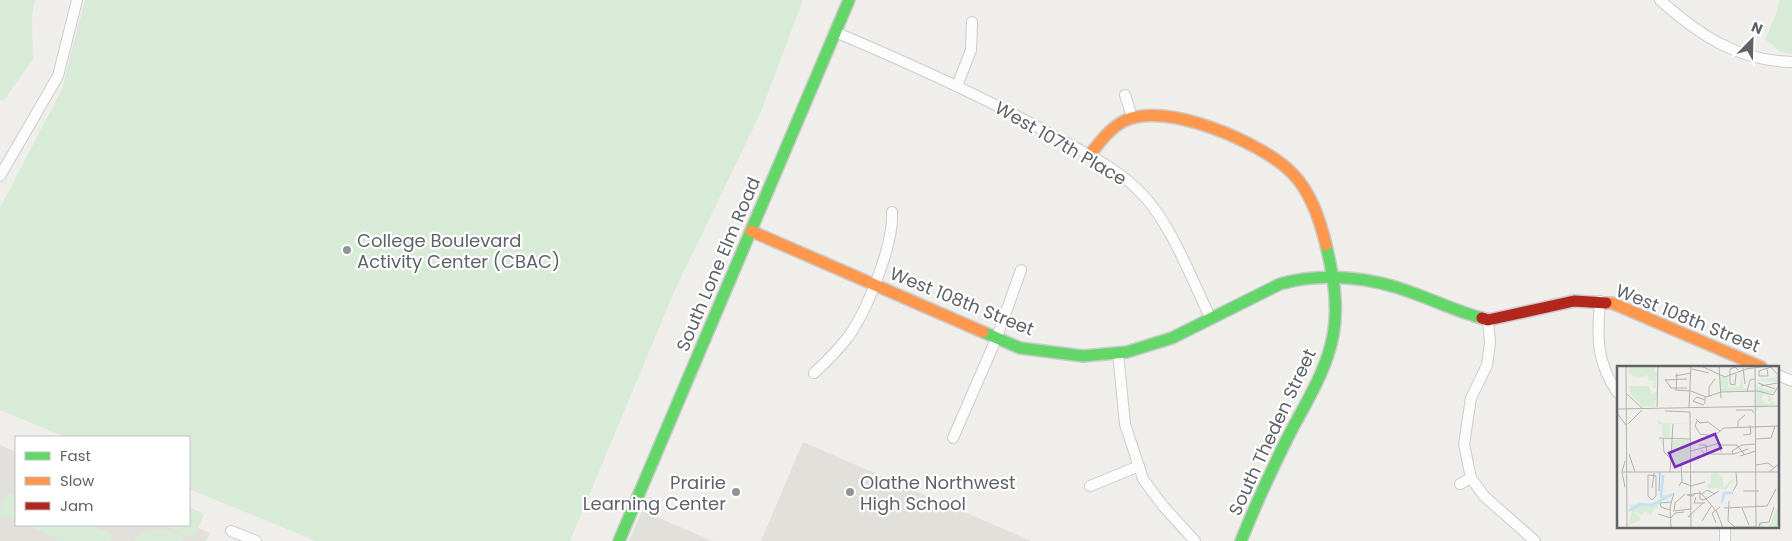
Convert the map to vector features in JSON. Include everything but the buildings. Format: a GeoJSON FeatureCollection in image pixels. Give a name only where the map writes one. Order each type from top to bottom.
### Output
{"type":"FeatureCollection","features":[{"type":"Feature","properties":{"kind":"street"},"geometry":{"type":"LineString","coordinates":[[0,176],[58,76],[77,0]]}},
{"type":"Feature","properties":{"kind":"street","name":"South Lone Elm Road"},"geometry":{"type":"LineString","coordinates":[[619,541],[849,0]]}},
{"type":"Feature","properties":{"kind":"street"},"geometry":{"type":"LineString","coordinates":[[1660,0],[1690,26],[1725,48],[1756,58],[1792,62]]}},
{"type":"Feature","properties":{"kind":"street"},"geometry":{"type":"LineString","coordinates":[[957,86],[971,50],[972,22]]}},
{"type":"Feature","properties":{"kind":"street","name":"West 107th Place"},"geometry":{"type":"LineString","coordinates":[[835,32],[1004,108],[1089,156],[1128,181],[1155,210],[1210,317]]}},
{"type":"Feature","properties":{"kind":"street"},"geometry":{"type":"LineString","coordinates":[[1089,156],[1103,136],[1115,126],[1132,117],[1126,95]]}},
{"type":"Feature","properties":{"kind":"street","name":"South Theden Street"},"geometry":{"type":"LineString","coordinates":[[1132,117],[1166,115],[1210,129],[1264,152],[1294,174],[1310,200],[1324,234],[1333,278],[1335,334],[1317,385],[1269,477],[1241,541]]}},
{"type":"Feature","properties":{"kind":"street"},"geometry":{"type":"LineString","coordinates":[[814,373],[848,336],[859,319],[874,284],[891,234],[892,212]]}},
{"type":"Feature","properties":{"kind":"street","name":"West 108th Street"},"geometry":{"type":"LineString","coordinates":[[751,231],[1020,348],[1083,356],[1118,353],[1172,338],[1210,317],[1280,284],[1298,279],[1333,278],[1373,280],[1412,292],[1466,314],[1488,320],[1567,302],[1600,301],[1623,306],[1759,366]]}},
{"type":"Feature","properties":{"kind":"street"},"geometry":{"type":"LineString","coordinates":[[953,438],[997,337],[1021,270]]}},
{"type":"Feature","properties":{"kind":"street"},"geometry":{"type":"LineString","coordinates":[[1600,301],[1597,337],[1599,350],[1606,372],[1617,391]]}},
{"type":"Feature","properties":{"kind":"street"},"geometry":{"type":"LineString","coordinates":[[1488,320],[1490,342],[1486,365],[1471,398],[1464,444],[1471,478],[1484,496],[1535,541]]}},
{"type":"Feature","properties":{"kind":"street"},"geometry":{"type":"LineString","coordinates":[[1118,353],[1125,424],[1143,479],[1163,506],[1195,541]]}},
{"type":"Feature","properties":{"kind":"street"},"geometry":{"type":"LineString","coordinates":[[1780,376],[1792,381]]}},
{"type":"Feature","properties":{"kind":"street"},"geometry":{"type":"LineString","coordinates":[[1090,486],[1139,466]]}},
{"type":"Feature","properties":{"kind":"street"},"geometry":{"type":"LineString","coordinates":[[1460,484],[1471,478]]}},
{"type":"Feature","properties":{"kind":"street"},"geometry":{"type":"LineString","coordinates":[[1725,528],[1726,541]]}},
{"type":"Feature","properties":{"kind":"street"},"geometry":{"type":"LineString","coordinates":[[231,531],[252,541]]}},
{"type":"Feature","properties":{"kind":"shaded area","name":"Olathe Northwest High School"},"geometry":{"type":"Polygon","coordinates":[[[803,442],[1031,541],[761,541],[803,442]]]}},
{"type":"Feature","properties":{"kind":"shaded area"},"geometry":{"type":"Polygon","coordinates":[[[0,445],[15,452],[15,526],[190,526],[190,524],[210,533],[206,541],[0,541],[0,445]]]}},
{"type":"Feature","properties":{"kind":"shaded area"},"geometry":{"type":"Polygon","coordinates":[[[642,511],[713,541],[629,541],[642,511]]]}},
{"type":"Feature","properties":{"kind":"green space"},"geometry":{"type":"Polygon","coordinates":[[[0,0],[35,0],[32,15],[33,59],[4,100],[0,100],[0,0]]]}},
{"type":"Feature","properties":{"kind":"green space","name":"College Boulevard Activity Center (CBAC)"},"geometry":{"type":"Polygon","coordinates":[[[85,0],[803,0],[760,114],[674,292],[570,541],[316,541],[190,489],[190,436],[63,436],[0,410],[0,208],[62,89],[85,0]]]}},
{"type":"Feature","properties":{"kind":"green space"},"geometry":{"type":"Polygon","coordinates":[[[1780,0],[1792,0],[1792,54],[1781,52],[1765,39],[1780,0]]]}},
{"type":"Feature","properties":{"kind":"green space"},"geometry":{"type":"Polygon","coordinates":[[[7,493],[15,496],[15,520],[0,516],[0,509],[7,493]]]}},
{"type":"Feature","properties":{"kind":"green space"},"geometry":{"type":"Polygon","coordinates":[[[190,507],[204,514],[194,538],[164,526],[190,526],[190,507]]]}},
{"type":"Feature","properties":{"kind":"green space"},"geometry":{"type":"Polygon","coordinates":[[[29,526],[93,526],[113,535],[110,541],[62,541],[29,526]]]}},
{"type":"Feature","properties":{"kind":"green space"},"geometry":{"type":"Polygon","coordinates":[[[162,529],[183,537],[183,541],[132,541],[143,533],[162,529]]]}},
{"type":"Feature","properties":{"kind":"traffic: fast"},"geometry":{"type":"LineString","coordinates":[[619,541],[849,0]]}},
{"type":"Feature","properties":{"kind":"traffic: fast"},"geometry":{"type":"LineString","coordinates":[[1241,541],[1275,463],[1308,400],[1330,349],[1335,325],[1335,302],[1333,279],[1326,245]]}},
{"type":"Feature","properties":{"kind":"traffic: fast"},"geometry":{"type":"LineString","coordinates":[[983,332],[1020,348],[1083,356],[1127,352],[1172,338],[1280,284],[1296,280],[1330,277],[1381,283],[1482,318]]}},
{"type":"Feature","properties":{"kind":"traffic: slow"},"geometry":{"type":"LineString","coordinates":[[1089,156],[1114,128],[1124,121],[1142,116],[1163,116],[1187,120],[1212,128],[1259,149],[1292,173],[1310,198],[1318,216],[1326,245]]}},
{"type":"Feature","properties":{"kind":"traffic: slow"},"geometry":{"type":"LineString","coordinates":[[751,231],[983,332]]}},
{"type":"Feature","properties":{"kind":"traffic: slow"},"geometry":{"type":"LineString","coordinates":[[1606,303],[1612,303],[1759,366]]}},
{"type":"Feature","properties":{"kind":"traffic: jam"},"geometry":{"type":"LineString","coordinates":[[1482,318],[1488,320],[1574,301],[1606,303]]}},
{"type":"Feature","properties":{"kind":"place","name":"College Boulevard Activity Center (CBAC)"},"geometry":{"type":"Point","coordinates":[347,250]}},
{"type":"Feature","properties":{"kind":"place","name":"Prairie Learning Center"},"geometry":{"type":"Point","coordinates":[736,492]}},
{"type":"Feature","properties":{"kind":"place","name":"Olathe Northwest High School"},"geometry":{"type":"Point","coordinates":[850,492]}}]}
